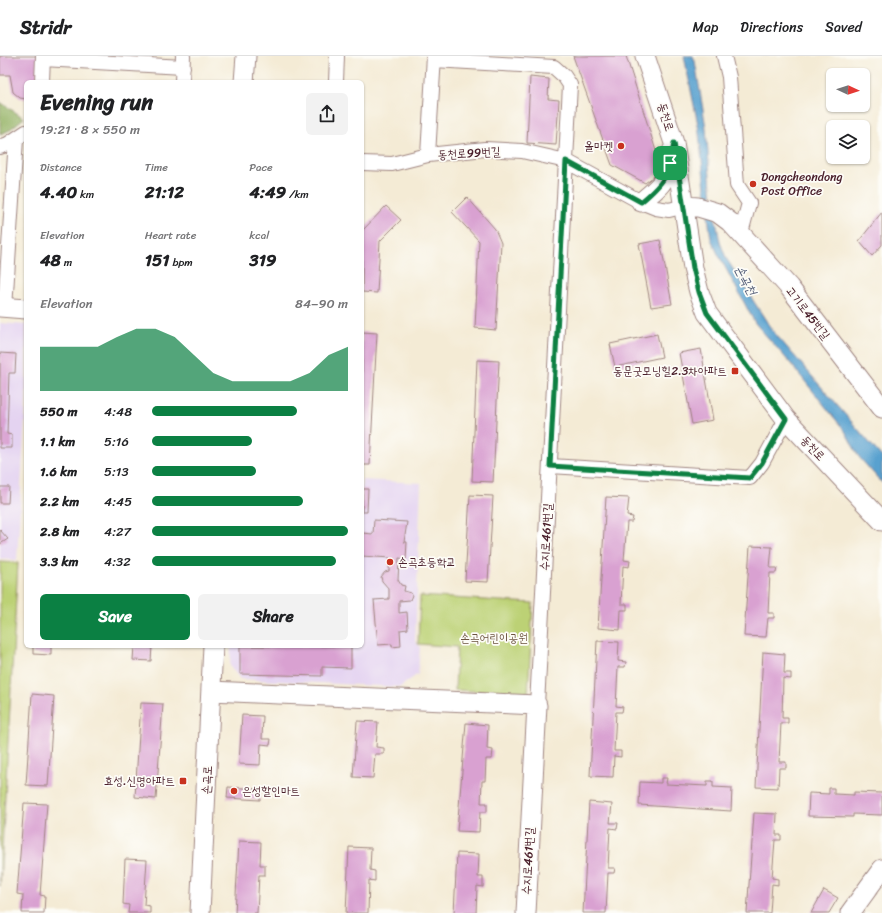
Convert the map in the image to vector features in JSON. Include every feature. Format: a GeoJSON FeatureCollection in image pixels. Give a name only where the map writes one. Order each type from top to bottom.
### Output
{"type":"FeatureCollection","features":[{"type":"Feature","properties":{"kind":"street"},"geometry":{"type":"LineString","coordinates":[[244,80],[246,56]]}},
{"type":"Feature","properties":{"kind":"street"},"geometry":{"type":"LineString","coordinates":[[336,80],[337,56]]}},
{"type":"Feature","properties":{"kind":"street","name":"동천로"},"geometry":{"type":"LineString","coordinates":[[645,56],[674,143],[685,206],[693,268],[699,292],[707,313],[786,419],[882,521]]}},
{"type":"Feature","properties":{"kind":"street"},"geometry":{"type":"LineString","coordinates":[[724,56],[729,77],[737,185],[749,203],[735,228]]}},
{"type":"Feature","properties":{"kind":"street"},"geometry":{"type":"LineString","coordinates":[[42,80],[43,58],[183,62],[182,80]]}},
{"type":"Feature","properties":{"kind":"street"},"geometry":{"type":"LineString","coordinates":[[428,155],[434,58]]}},
{"type":"Feature","properties":{"kind":"street","name":"수지로461번길"},"geometry":{"type":"LineString","coordinates":[[434,58],[554,67],[564,76],[570,85],[526,913]]}},
{"type":"Feature","properties":{"kind":"street"},"geometry":{"type":"LineString","coordinates":[[0,146],[21,136]]}},
{"type":"Feature","properties":{"kind":"street"},"geometry":{"type":"LineString","coordinates":[[21,136],[6,196],[2,307],[24,309]]}},
{"type":"Feature","properties":{"kind":"street"},"geometry":{"type":"LineString","coordinates":[[641,202],[659,187],[668,174],[674,143]]}},
{"type":"Feature","properties":{"kind":"street","name":"동천로99번길"},"geometry":{"type":"LineString","coordinates":[[364,163],[392,164],[428,155],[485,149],[522,151],[566,161],[641,202],[656,208],[669,210],[685,206]]}},
{"type":"Feature","properties":{"kind":"street","name":"고기로45번길"},"geometry":{"type":"LineString","coordinates":[[685,206],[698,207],[718,213],[735,228],[789,287],[882,408]]}},
{"type":"Feature","properties":{"kind":"street"},"geometry":{"type":"LineString","coordinates":[[550,466],[750,478],[762,463],[786,419]]}},
{"type":"Feature","properties":{"kind":"street","name":"손곡로"},"geometry":{"type":"LineString","coordinates":[[200,913],[213,648]]}},
{"type":"Feature","properties":{"kind":"street"},"geometry":{"type":"LineString","coordinates":[[211,690],[537,705]]}},
{"type":"Feature","properties":{"kind":"street"},"geometry":{"type":"LineString","coordinates":[[850,913],[882,869]]}},
{"type":"Feature","properties":{"kind":"shaded area"},"geometry":{"type":"Polygon","coordinates":[[[0,323],[24,325],[24,435],[17,560],[0,559],[0,323]]]}},
{"type":"Feature","properties":{"kind":"shaded area","name":"손곡초등학교"},"geometry":{"type":"Polygon","coordinates":[[[364,480],[421,483],[415,641],[420,647],[418,674],[400,687],[240,679],[230,666],[231,648],[364,648],[364,480]]]}},
{"type":"Feature","properties":{"kind":"green space"},"geometry":{"type":"Polygon","coordinates":[[[0,102],[24,118],[8,131],[0,134],[0,102]]]}},
{"type":"Feature","properties":{"kind":"green space"},"geometry":{"type":"Polygon","coordinates":[[[0,562],[18,563],[0,886],[0,562]]]}},
{"type":"Feature","properties":{"kind":"green space","name":"손곡어린이공원"},"geometry":{"type":"Polygon","coordinates":[[[420,596],[533,603],[528,694],[455,690],[457,647],[418,644],[420,596]]]}},
{"type":"Feature","properties":{"kind":"water"},"geometry":{"type":"Polygon","coordinates":[[[684,56],[693,56],[695,61],[706,128],[712,200],[720,242],[726,258],[772,330],[882,457],[882,483],[859,457],[845,431],[791,364],[755,323],[711,239],[698,125],[684,56]]]}},
{"type":"Feature","properties":{"kind":"building"},"geometry":{"type":"Polygon","coordinates":[[[0,56],[38,56],[37,80],[24,80],[24,99],[20,98],[13,92],[10,75],[0,75],[0,56]]]}},
{"type":"Feature","properties":{"kind":"building"},"geometry":{"type":"Polygon","coordinates":[[[573,56],[626,56],[662,170],[645,183],[612,165],[573,56]]]}},
{"type":"Feature","properties":{"kind":"building"},"geometry":{"type":"Polygon","coordinates":[[[530,77],[549,79],[548,99],[559,100],[556,145],[527,143],[530,77]]]}},
{"type":"Feature","properties":{"kind":"building"},"geometry":{"type":"Polygon","coordinates":[[[467,197],[495,229],[501,243],[496,330],[475,328],[479,241],[452,212],[467,197]]]}},
{"type":"Feature","properties":{"kind":"building"},"geometry":{"type":"Polygon","coordinates":[[[386,206],[401,220],[380,241],[377,293],[364,292],[364,229],[386,206]]]}},
{"type":"Feature","properties":{"kind":"building"},"geometry":{"type":"Polygon","coordinates":[[[882,212],[882,245],[872,256],[859,241],[882,212]]]}},
{"type":"Feature","properties":{"kind":"building"},"geometry":{"type":"Polygon","coordinates":[[[660,240],[672,304],[651,307],[639,244],[660,240]]]}},
{"type":"Feature","properties":{"kind":"building"},"geometry":{"type":"Polygon","coordinates":[[[364,332],[377,333],[370,465],[364,465],[364,332]]]}},
{"type":"Feature","properties":{"kind":"building"},"geometry":{"type":"Polygon","coordinates":[[[657,334],[662,357],[615,367],[610,344],[657,334]]]}},
{"type":"Feature","properties":{"kind":"building"},"geometry":{"type":"Polygon","coordinates":[[[701,349],[713,420],[692,424],[679,353],[701,349]]]}},
{"type":"Feature","properties":{"kind":"building"},"geometry":{"type":"Polygon","coordinates":[[[0,353],[16,354],[15,373],[9,373],[7,434],[12,435],[12,448],[0,448],[0,353]]]}},
{"type":"Feature","properties":{"kind":"building"},"geometry":{"type":"Polygon","coordinates":[[[477,360],[499,361],[493,482],[472,481],[477,360]]]}},
{"type":"Feature","properties":{"kind":"building"},"geometry":{"type":"Polygon","coordinates":[[[0,487],[9,487],[8,503],[0,503],[0,487]]]}},
{"type":"Feature","properties":{"kind":"building"},"geometry":{"type":"Polygon","coordinates":[[[364,489],[368,489],[367,512],[364,512],[364,489]]]}},
{"type":"Feature","properties":{"kind":"building"},"geometry":{"type":"Polygon","coordinates":[[[470,495],[493,496],[488,582],[465,581],[470,495]]]}},
{"type":"Feature","properties":{"kind":"building"},"geometry":{"type":"Polygon","coordinates":[[[606,497],[629,498],[627,516],[633,517],[632,522],[627,522],[624,560],[630,561],[629,567],[623,566],[621,604],[627,604],[627,610],[621,610],[620,630],[598,628],[606,497]]]}},
{"type":"Feature","properties":{"kind":"building"},"geometry":{"type":"Polygon","coordinates":[[[374,520],[407,522],[404,542],[407,542],[406,559],[399,558],[398,580],[401,585],[405,586],[404,591],[411,593],[412,595],[410,600],[399,601],[399,613],[407,612],[408,629],[400,630],[401,646],[392,647],[392,644],[378,645],[374,600],[389,599],[389,589],[382,581],[381,577],[385,572],[389,571],[390,558],[364,556],[364,533],[373,534],[374,520]]]}},
{"type":"Feature","properties":{"kind":"building"},"geometry":{"type":"Polygon","coordinates":[[[0,530],[8,539],[0,544],[0,530]]]}},
{"type":"Feature","properties":{"kind":"building"},"geometry":{"type":"Polygon","coordinates":[[[750,546],[772,547],[770,568],[777,568],[776,573],[770,573],[768,613],[774,613],[774,618],[768,618],[766,637],[744,636],[750,546]]]}},
{"type":"Feature","properties":{"kind":"building"},"geometry":{"type":"Polygon","coordinates":[[[597,641],[619,642],[618,661],[626,662],[625,667],[618,667],[616,706],[623,707],[622,712],[616,712],[614,751],[621,751],[621,757],[614,756],[613,777],[590,776],[597,641]]]}},
{"type":"Feature","properties":{"kind":"building"},"geometry":{"type":"Polygon","coordinates":[[[33,648],[51,648],[51,655],[33,654],[33,648]]]}},
{"type":"Feature","properties":{"kind":"building"},"geometry":{"type":"Polygon","coordinates":[[[134,648],[152,648],[151,661],[133,660],[134,648]]]}},
{"type":"Feature","properties":{"kind":"building"},"geometry":{"type":"Polygon","coordinates":[[[240,648],[351,648],[351,668],[322,667],[322,676],[240,674],[240,648]]]}},
{"type":"Feature","properties":{"kind":"building"},"geometry":{"type":"Polygon","coordinates":[[[763,652],[785,654],[784,673],[791,673],[791,679],[783,678],[782,718],[788,718],[788,723],[781,723],[779,762],[786,762],[786,768],[779,768],[778,788],[756,787],[763,652]]]}},
{"type":"Feature","properties":{"kind":"building"},"geometry":{"type":"Polygon","coordinates":[[[32,694],[54,696],[48,786],[26,785],[32,694]]]}},
{"type":"Feature","properties":{"kind":"building"},"geometry":{"type":"Polygon","coordinates":[[[141,703],[163,704],[156,799],[135,797],[141,703]]]}},
{"type":"Feature","properties":{"kind":"building"},"geometry":{"type":"Polygon","coordinates":[[[242,715],[263,716],[262,739],[271,739],[270,745],[261,744],[260,765],[239,764],[242,715]]]}},
{"type":"Feature","properties":{"kind":"building"},"geometry":{"type":"Polygon","coordinates":[[[357,721],[378,722],[376,747],[384,748],[384,754],[375,754],[373,778],[353,777],[357,721]]]}},
{"type":"Feature","properties":{"kind":"building"},"geometry":{"type":"Polygon","coordinates":[[[466,723],[488,725],[487,749],[493,750],[492,759],[486,759],[485,781],[482,781],[481,803],[487,803],[487,812],[480,812],[479,832],[457,831],[466,723]]]}},
{"type":"Feature","properties":{"kind":"building"},"geometry":{"type":"Polygon","coordinates":[[[661,778],[667,778],[666,784],[707,786],[707,781],[713,781],[713,787],[732,788],[731,811],[639,805],[640,782],[661,783],[661,778]]]}},
{"type":"Feature","properties":{"kind":"building"},"geometry":{"type":"Polygon","coordinates":[[[228,787],[260,789],[260,800],[227,798],[228,787]]]}},
{"type":"Feature","properties":{"kind":"building"},"geometry":{"type":"Polygon","coordinates":[[[829,788],[834,788],[834,794],[854,795],[854,792],[882,793],[882,815],[853,814],[853,817],[808,816],[809,793],[829,794],[829,788]]]}},
{"type":"Feature","properties":{"kind":"building"},"geometry":{"type":"Polygon","coordinates":[[[589,802],[612,804],[610,823],[618,823],[617,829],[610,828],[608,868],[615,868],[614,873],[608,873],[606,913],[583,913],[589,802]]]}},
{"type":"Feature","properties":{"kind":"building"},"geometry":{"type":"Polygon","coordinates":[[[24,803],[47,804],[40,895],[45,896],[44,913],[22,913],[23,895],[17,894],[24,803]]]}},
{"type":"Feature","properties":{"kind":"building"},"geometry":{"type":"Polygon","coordinates":[[[754,813],[777,814],[776,835],[781,835],[781,840],[775,840],[772,878],[778,879],[778,885],[772,884],[770,913],[747,913],[754,813]]]}},
{"type":"Feature","properties":{"kind":"building"},"geometry":{"type":"Polygon","coordinates":[[[239,841],[261,842],[260,865],[265,865],[265,875],[259,875],[257,913],[235,913],[239,841]]]}},
{"type":"Feature","properties":{"kind":"building"},"geometry":{"type":"Polygon","coordinates":[[[349,847],[371,848],[370,870],[375,871],[375,881],[369,880],[368,913],[346,913],[349,847]]]}},
{"type":"Feature","properties":{"kind":"building"},"geometry":{"type":"Polygon","coordinates":[[[457,853],[479,854],[478,877],[483,877],[483,887],[477,886],[476,913],[454,913],[457,853]]]}},
{"type":"Feature","properties":{"kind":"building"},"geometry":{"type":"Polygon","coordinates":[[[125,859],[147,860],[144,905],[150,906],[150,913],[128,913],[129,905],[123,904],[125,859]]]}},
{"type":"Feature","properties":{"kind":"building"},"geometry":{"type":"Polygon","coordinates":[[[824,890],[838,898],[829,913],[811,913],[824,890]]]}},
{"type":"Feature","properties":{"kind":"place","name":"올마켓"},"geometry":{"type":"Point","coordinates":[621,146]}},
{"type":"Feature","properties":{"kind":"place","name":"Dongcheondong Post Office"},"geometry":{"type":"Point","coordinates":[753,184]}},
{"type":"Feature","properties":{"kind":"place","name":"동문굿모닝힐2.3차아파트"},"geometry":{"type":"Point","coordinates":[735,371]}},
{"type":"Feature","properties":{"kind":"place","name":"손곡초등학교"},"geometry":{"type":"Point","coordinates":[390,562]}},
{"type":"Feature","properties":{"kind":"place","name":"효성.신명아파트"},"geometry":{"type":"Point","coordinates":[183,781]}},
{"type":"Feature","properties":{"kind":"place","name":"은성할인마트"},"geometry":{"type":"Point","coordinates":[234,791]}},
{"type":"Feature","properties":{"kind":"route"},"geometry":{"type":"LineString","coordinates":[[674,143],[685,206],[688,239],[693,268],[699,292],[707,313],[727,342],[786,419],[762,463],[750,478],[550,466],[566,161],[641,202],[659,187],[668,174],[670,163],[674,143]]}},
{"type":"Feature","properties":{"kind":"water label","name":"손곡천"},"geometry":{"type":"Point","coordinates":[746,280]}}]}
